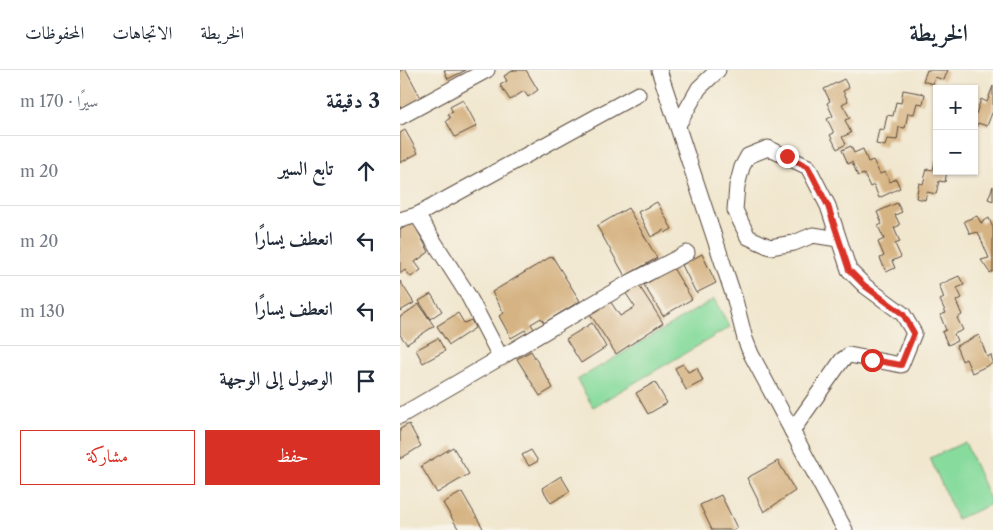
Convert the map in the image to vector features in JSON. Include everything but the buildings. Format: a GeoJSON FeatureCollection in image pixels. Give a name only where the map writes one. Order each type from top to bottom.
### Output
{"type":"FeatureCollection","features":[{"type":"Feature","properties":{"kind":"street"},"geometry":{"type":"LineString","coordinates":[[400,117],[487,70]]}},
{"type":"Feature","properties":{"kind":"street"},"geometry":{"type":"LineString","coordinates":[[659,70],[735,300],[744,339],[845,530]]}},
{"type":"Feature","properties":{"kind":"street"},"geometry":{"type":"LineString","coordinates":[[678,125],[700,88],[718,70]]}},
{"type":"Feature","properties":{"kind":"street"},"geometry":{"type":"LineString","coordinates":[[400,220],[417,214],[638,94]]}},
{"type":"Feature","properties":{"kind":"street"},"geometry":{"type":"LineString","coordinates":[[792,430],[842,360],[849,355],[901,365],[914,333],[903,314],[865,286],[849,270],[828,206],[808,167],[768,148],[748,156],[742,168],[737,186],[735,210],[748,237],[770,246],[794,243],[813,235],[838,240]]}},
{"type":"Feature","properties":{"kind":"street"},"geometry":{"type":"LineString","coordinates":[[417,214],[468,295],[501,358]]}},
{"type":"Feature","properties":{"kind":"street"},"geometry":{"type":"LineString","coordinates":[[400,416],[625,285],[687,253]]}},
{"type":"Feature","properties":{"kind":"green space"},"geometry":{"type":"Polygon","coordinates":[[[714,299],[730,327],[593,407],[577,380],[714,299]]]}},
{"type":"Feature","properties":{"kind":"green space"},"geometry":{"type":"Polygon","coordinates":[[[965,442],[992,504],[957,519],[930,458],[965,442]]]}},
{"type":"Feature","properties":{"kind":"route"},"geometry":{"type":"LineString","coordinates":[[787,156],[808,167],[828,206],[849,270],[865,286],[903,314],[914,333],[901,365],[872,360]]}}]}
